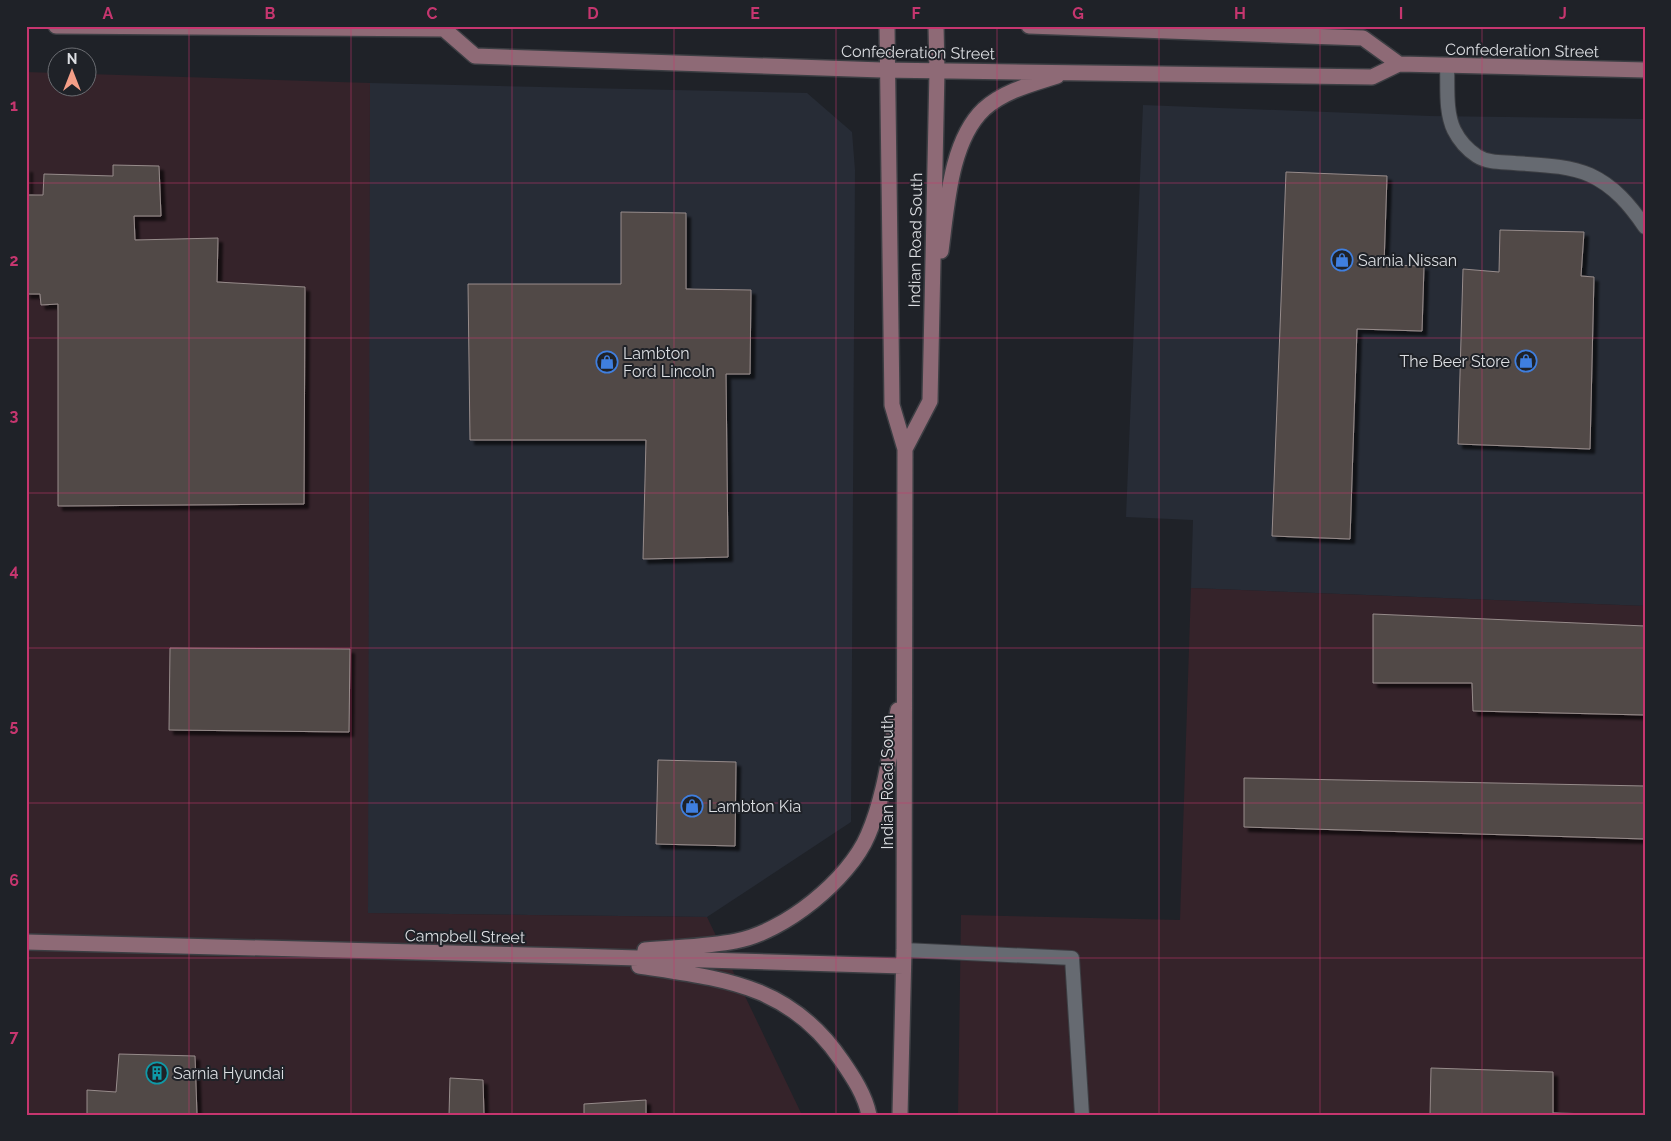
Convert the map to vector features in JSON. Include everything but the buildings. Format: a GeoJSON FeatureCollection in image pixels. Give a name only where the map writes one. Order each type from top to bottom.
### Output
{"type":"FeatureCollection","features":[{"type":"Feature","properties":{"kind":"main road","name":"Confederation Street"},"geometry":{"type":"LineString","coordinates":[[56,26],[446,28],[475,56],[887,70],[1372,76],[1398,64],[1645,70]]}},
{"type":"Feature","properties":{"kind":"main road","name":"Indian Road South"},"geometry":{"type":"LineString","coordinates":[[887,26],[892,405],[905,448],[904,950],[900,1115]]}},
{"type":"Feature","properties":{"kind":"main road","name":"Indian Road South"},"geometry":{"type":"LineString","coordinates":[[905,448],[930,401],[937,70],[936,26]]}},
{"type":"Feature","properties":{"kind":"main road"},"geometry":{"type":"LineString","coordinates":[[1029,26],[1363,38],[1398,64]]}},
{"type":"Feature","properties":{"kind":"main road"},"geometry":{"type":"LineString","coordinates":[[931,322],[948,198],[956,161],[963,139],[969,128],[984,110],[997,100],[1025,86],[1071,72]]}},
{"type":"Feature","properties":{"kind":"main road"},"geometry":{"type":"LineString","coordinates":[[571,956],[738,941],[763,932],[807,907],[847,869],[868,837],[878,809],[905,676]]}},
{"type":"Feature","properties":{"kind":"main road","name":"Campbell Street"},"geometry":{"type":"LineString","coordinates":[[26,942],[903,966]]}},
{"type":"Feature","properties":{"kind":"main road"},"geometry":{"type":"LineString","coordinates":[[571,956],[723,980],[748,987],[774,998],[800,1016],[821,1034],[855,1080],[869,1115]]}},
{"type":"Feature","properties":{"kind":"lane"},"geometry":{"type":"LineString","coordinates":[[1447,66],[1449,114],[1454,130],[1464,145],[1477,156],[1491,161],[1560,167],[1589,175],[1614,189],[1635,212],[1645,227]]}},
{"type":"Feature","properties":{"kind":"lane"},"geometry":{"type":"LineString","coordinates":[[904,950],[1072,958],[1082,1115]]}},
{"type":"Feature","properties":{"kind":"shaded area"},"geometry":{"type":"Polygon","coordinates":[[[26,72],[48,73],[48,98],[98,98],[98,74],[370,83],[368,913],[707,917],[802,1115],[26,1115],[26,72]]]}},
{"type":"Feature","properties":{"kind":"shaded area"},"geometry":{"type":"Polygon","coordinates":[[[370,83],[807,93],[852,132],[855,170],[851,822],[707,917],[368,913],[365,752],[370,83]]]}},
{"type":"Feature","properties":{"kind":"shaded area"},"geometry":{"type":"Polygon","coordinates":[[[1143,105],[1430,116],[1645,119],[1645,606],[1191,588],[1193,520],[1126,517],[1143,105]]]}},
{"type":"Feature","properties":{"kind":"shaded area"},"geometry":{"type":"Polygon","coordinates":[[[1191,588],[1645,606],[1645,1115],[958,1115],[961,915],[1180,920],[1191,588]]]}},
{"type":"Feature","properties":{"kind":"place","name":"Sarnia Nissan"},"geometry":{"type":"Point","coordinates":[1342,260]}},
{"type":"Feature","properties":{"kind":"place","name":"The Beer Store"},"geometry":{"type":"Point","coordinates":[1526,361]}},
{"type":"Feature","properties":{"kind":"place","name":"Lambton Ford Lincoln"},"geometry":{"type":"Point","coordinates":[607,362]}},
{"type":"Feature","properties":{"kind":"place","name":"Lambton Kia"},"geometry":{"type":"Point","coordinates":[692,806]}},
{"type":"Feature","properties":{"kind":"place","name":"Sarnia Hyundai"},"geometry":{"type":"Point","coordinates":[157,1073]}}]}
